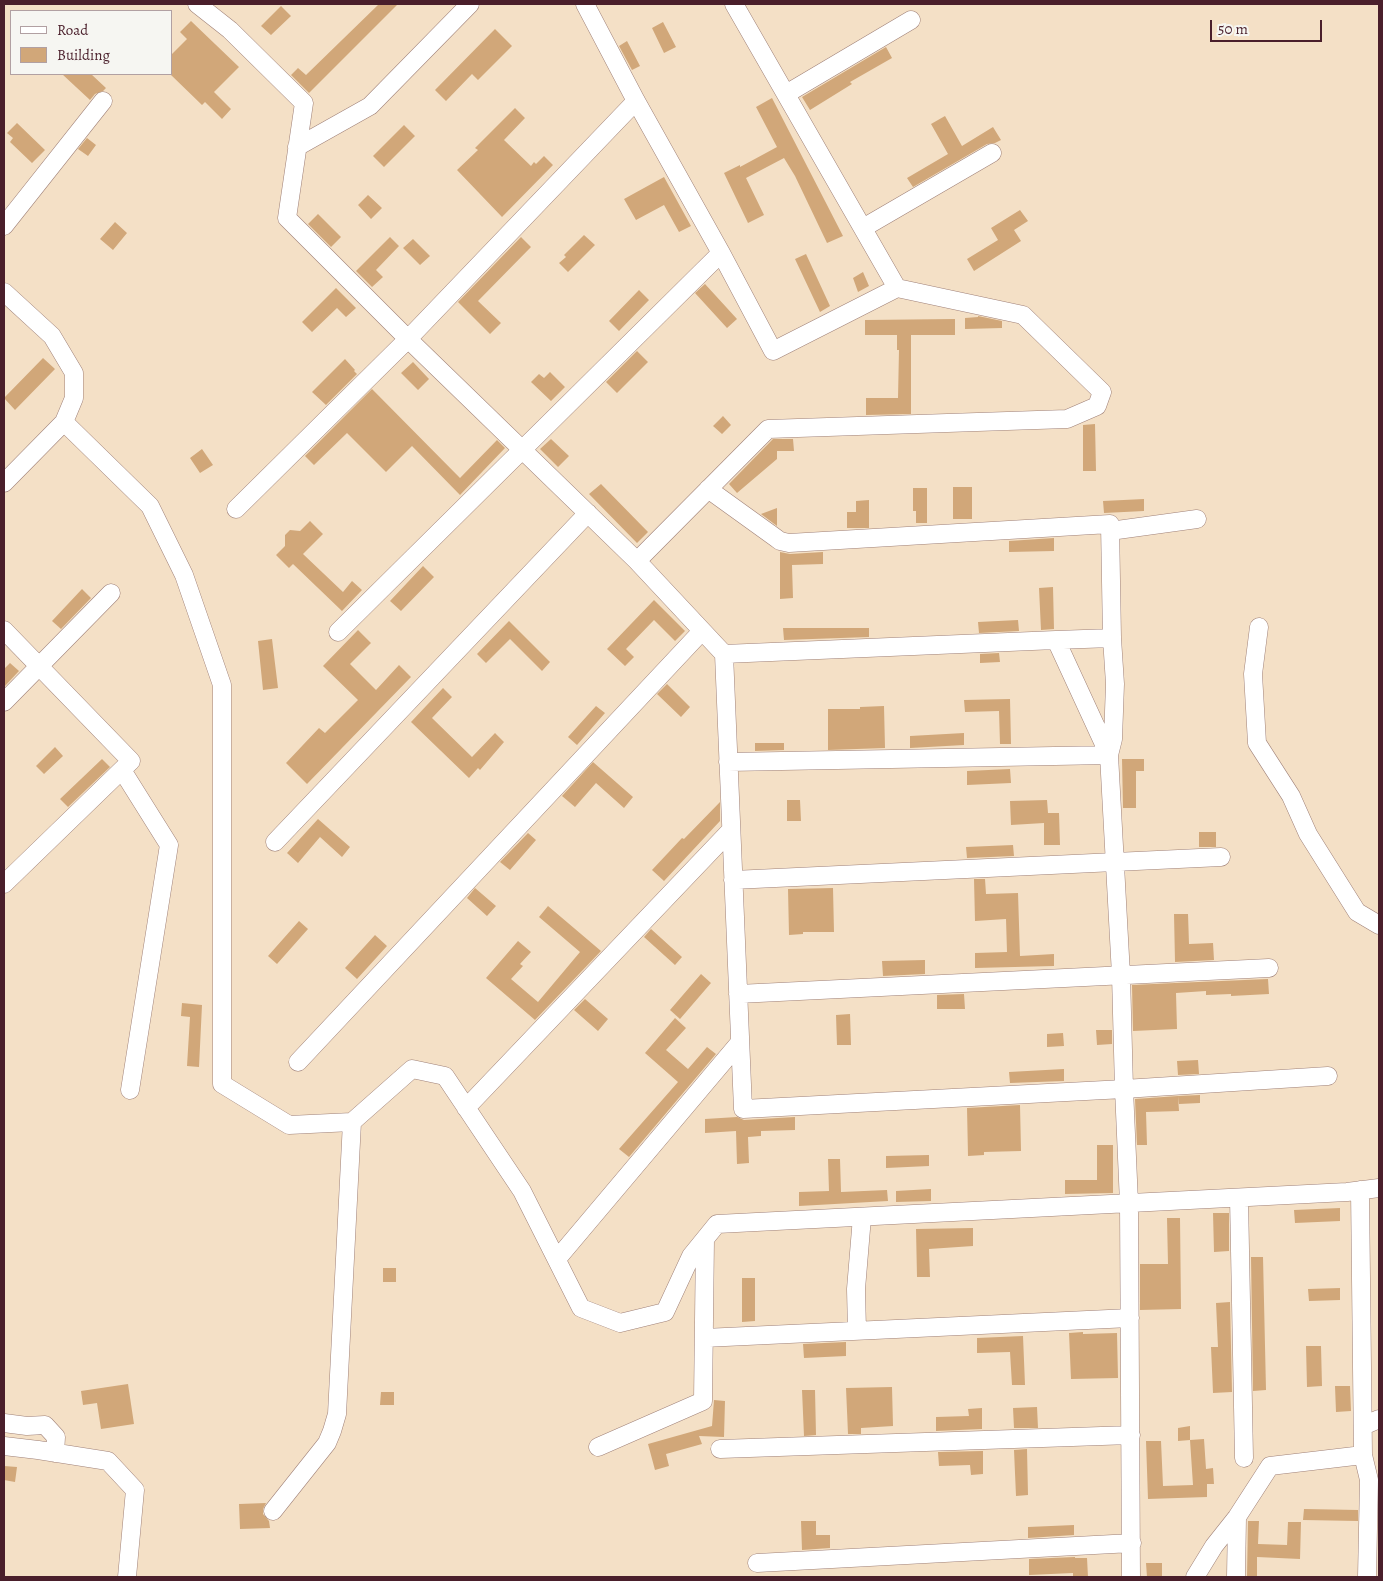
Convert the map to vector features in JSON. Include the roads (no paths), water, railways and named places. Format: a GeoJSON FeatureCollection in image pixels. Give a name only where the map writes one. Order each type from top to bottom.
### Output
{"type":"FeatureCollection","features":[{"type":"Feature","properties":{"kind":"street"},"geometry":{"type":"LineString","coordinates":[[197,4],[230,30],[304,103],[287,218],[405,336],[637,561],[724,654],[743,1109],[1328,1076]]}},
{"type":"Feature","properties":{"kind":"street"},"geometry":{"type":"LineString","coordinates":[[297,147],[370,106],[470,4]]}},
{"type":"Feature","properties":{"kind":"street"},"geometry":{"type":"LineString","coordinates":[[585,4],[773,351],[897,288],[1023,315],[1102,392],[1097,406],[1067,419],[768,429],[637,561]]}},
{"type":"Feature","properties":{"kind":"street"},"geometry":{"type":"LineString","coordinates":[[734,4],[897,288]]}},
{"type":"Feature","properties":{"kind":"street"},"geometry":{"type":"LineString","coordinates":[[786,94],[911,20]]}},
{"type":"Feature","properties":{"kind":"street"},"geometry":{"type":"LineString","coordinates":[[4,226],[102,101]]}},
{"type":"Feature","properties":{"kind":"street"},"geometry":{"type":"LineString","coordinates":[[236,510],[636,101]]}},
{"type":"Feature","properties":{"kind":"street"},"geometry":{"type":"LineString","coordinates":[[863,228],[992,153]]}},
{"type":"Feature","properties":{"kind":"street"},"geometry":{"type":"LineString","coordinates":[[338,632],[721,253]]}},
{"type":"Feature","properties":{"kind":"street"},"geometry":{"type":"LineString","coordinates":[[4,292],[52,336],[74,373],[74,398],[64,422],[4,483]]}},
{"type":"Feature","properties":{"kind":"street"},"geometry":{"type":"LineString","coordinates":[[64,422],[150,506],[184,575],[222,685],[222,1084],[289,1125],[352,1122],[412,1070],[445,1076],[522,1191],[581,1308],[620,1323],[665,1312],[691,1256],[718,1224],[1239,1198],[1379,1188]]}},
{"type":"Feature","properties":{"kind":"street"},"geometry":{"type":"LineString","coordinates":[[708,489],[780,541],[789,543],[1110,524],[1112,638],[1115,684],[1113,739],[1109,755],[1121,975],[1129,1203],[1131,1577]]}},
{"type":"Feature","properties":{"kind":"street"},"geometry":{"type":"LineString","coordinates":[[275,842],[588,513]]}},
{"type":"Feature","properties":{"kind":"street"},"geometry":{"type":"LineString","coordinates":[[1110,531],[1197,519]]}},
{"type":"Feature","properties":{"kind":"street"},"geometry":{"type":"LineString","coordinates":[[4,702],[111,593]]}},
{"type":"Feature","properties":{"kind":"street"},"geometry":{"type":"LineString","coordinates":[[1258,628],[1253,674],[1257,743],[1291,796],[1308,834],[1357,912],[1379,925]]}},
{"type":"Feature","properties":{"kind":"street"},"geometry":{"type":"LineString","coordinates":[[4,630],[130,761],[4,884]]}},
{"type":"Feature","properties":{"kind":"street"},"geometry":{"type":"LineString","coordinates":[[298,1062],[702,632]]}},
{"type":"Feature","properties":{"kind":"street"},"geometry":{"type":"LineString","coordinates":[[724,654],[1112,638]]}},
{"type":"Feature","properties":{"kind":"street"},"geometry":{"type":"LineString","coordinates":[[1056,640],[1109,755]]}},
{"type":"Feature","properties":{"kind":"street"},"geometry":{"type":"LineString","coordinates":[[728,762],[1109,755]]}},
{"type":"Feature","properties":{"kind":"street"},"geometry":{"type":"LineString","coordinates":[[122,770],[169,845],[130,1090]]}},
{"type":"Feature","properties":{"kind":"street"},"geometry":{"type":"LineString","coordinates":[[466,1108],[731,830]]}},
{"type":"Feature","properties":{"kind":"street"},"geometry":{"type":"LineString","coordinates":[[733,880],[1221,857]]}},
{"type":"Feature","properties":{"kind":"street"},"geometry":{"type":"LineString","coordinates":[[738,994],[1269,968]]}},
{"type":"Feature","properties":{"kind":"street"},"geometry":{"type":"LineString","coordinates":[[557,1259],[740,1042]]}},
{"type":"Feature","properties":{"kind":"street"},"geometry":{"type":"LineString","coordinates":[[273,1511],[326,1443],[332,1431],[336,1414],[352,1122]]}},
{"type":"Feature","properties":{"kind":"street"},"geometry":{"type":"LineString","coordinates":[[1360,1190],[1371,1422],[1363,1455],[1374,1485],[1367,1577]]}},
{"type":"Feature","properties":{"kind":"street"},"geometry":{"type":"LineString","coordinates":[[1239,1198],[1244,1458]]}},
{"type":"Feature","properties":{"kind":"street"},"geometry":{"type":"LineString","coordinates":[[857,1331],[856,1289],[862,1217]]}},
{"type":"Feature","properties":{"kind":"street"},"geometry":{"type":"LineString","coordinates":[[598,1447],[703,1401],[705,1239]]}},
{"type":"Feature","properties":{"kind":"street"},"geometry":{"type":"LineString","coordinates":[[704,1338],[1130,1318]]}},
{"type":"Feature","properties":{"kind":"street"},"geometry":{"type":"LineString","coordinates":[[4,1423],[27,1426],[45,1425],[56,1437],[56,1453]]}},
{"type":"Feature","properties":{"kind":"street"},"geometry":{"type":"LineString","coordinates":[[720,1449],[1131,1435]]}},
{"type":"Feature","properties":{"kind":"street"},"geometry":{"type":"LineString","coordinates":[[4,1446],[108,1461],[135,1490],[127,1577]]}},
{"type":"Feature","properties":{"kind":"street"},"geometry":{"type":"LineString","coordinates":[[1195,1577],[1214,1546],[1237,1517],[1270,1466],[1363,1455]]}},
{"type":"Feature","properties":{"kind":"street"},"geometry":{"type":"LineString","coordinates":[[1236,1577],[1237,1517]]}},
{"type":"Feature","properties":{"kind":"street"},"geometry":{"type":"LineString","coordinates":[[757,1563],[1132,1543]]}}]}
